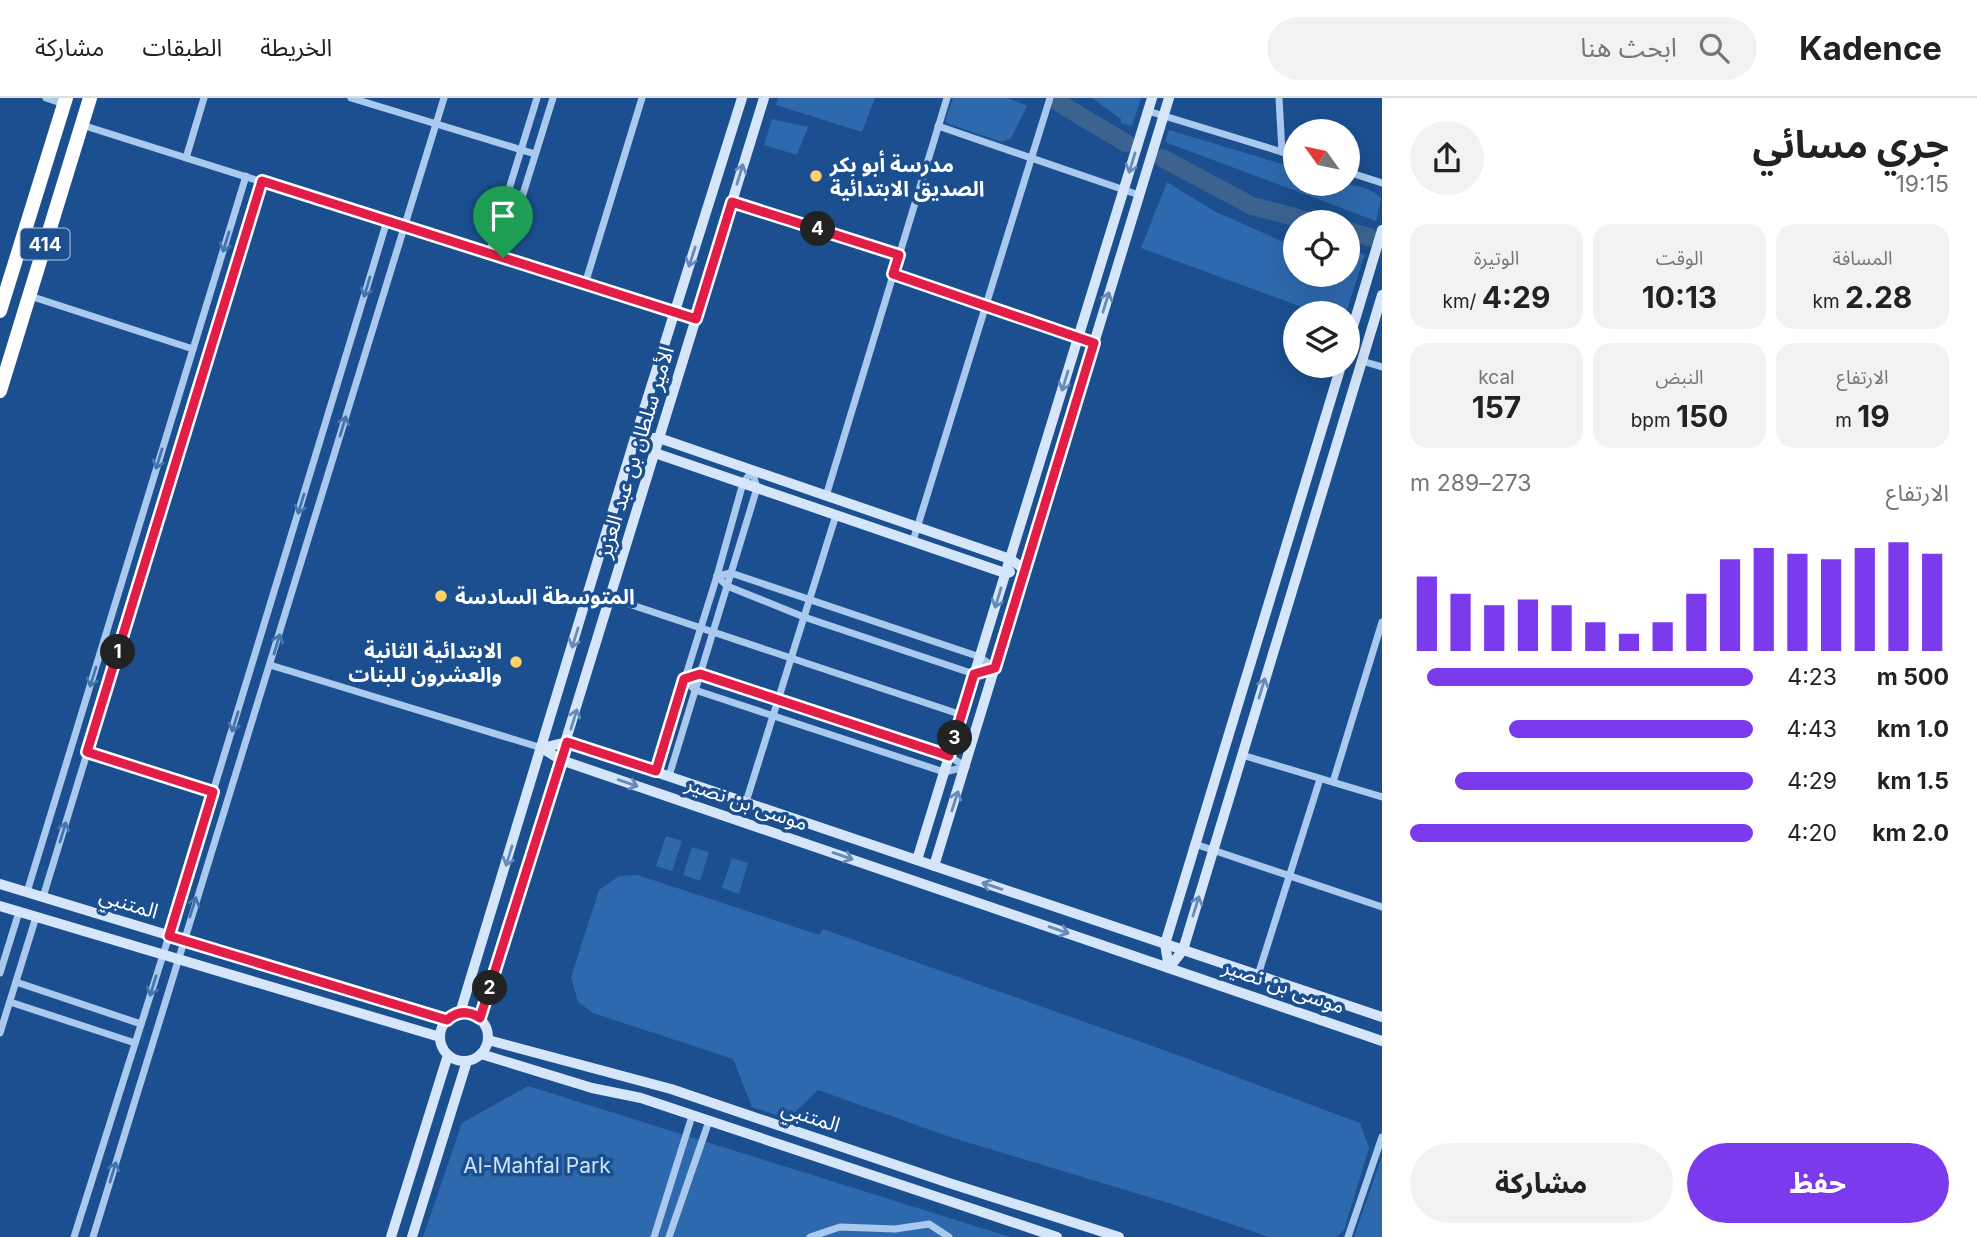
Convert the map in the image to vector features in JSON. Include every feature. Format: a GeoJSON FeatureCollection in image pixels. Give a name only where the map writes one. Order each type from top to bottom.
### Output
{"type":"FeatureCollection","features":[{"type":"Feature","properties":{"kind":"highway","name":"414"},"geometry":{"type":"LineString","coordinates":[[0,391],[90,98]]}},
{"type":"Feature","properties":{"kind":"highway","name":"414"},"geometry":{"type":"LineString","coordinates":[[0,310],[65,101]]}},
{"type":"Feature","properties":{"kind":"street"},"geometry":{"type":"LineString","coordinates":[[46,98],[65,101]]}},
{"type":"Feature","properties":{"kind":"street"},"geometry":{"type":"LineString","coordinates":[[186,158],[204,98]]}},
{"type":"Feature","properties":{"kind":"street"},"geometry":{"type":"LineString","coordinates":[[351,98],[535,154]]}},
{"type":"Feature","properties":{"kind":"street"},"geometry":{"type":"LineString","coordinates":[[93,1237],[444,98]]}},
{"type":"Feature","properties":{"kind":"street"},"geometry":{"type":"LineString","coordinates":[[489,254],[537,98]]}},
{"type":"Feature","properties":{"kind":"street"},"geometry":{"type":"LineString","coordinates":[[503,258],[552,98]]}},
{"type":"Feature","properties":{"kind":"street"},"geometry":{"type":"LineString","coordinates":[[585,284],[642,98]]}},
{"type":"Feature","properties":{"kind":"street","name":"الأمير سلطان بن عبد العزيز"},"geometry":{"type":"LineString","coordinates":[[460,1013],[635,438],[742,98]]}},
{"type":"Feature","properties":{"kind":"street","name":"الأمير سلطان بن عبد العزيز"},"geometry":{"type":"LineString","coordinates":[[480,1018],[764,98]]}},
{"type":"Feature","properties":{"kind":"street"},"geometry":{"type":"LineString","coordinates":[[825,496],[946,98]]}},
{"type":"Feature","properties":{"kind":"street"},"geometry":{"type":"LineString","coordinates":[[913,541],[1050,98]]}},
{"type":"Feature","properties":{"kind":"street"},"geometry":{"type":"LineString","coordinates":[[917,860],[1152,98]]}},
{"type":"Feature","properties":{"kind":"street"},"geometry":{"type":"LineString","coordinates":[[934,866],[1169,98]]}},
{"type":"Feature","properties":{"kind":"street"},"geometry":{"type":"LineString","coordinates":[[1148,111],[1282,152],[1279,98]]}},
{"type":"Feature","properties":{"kind":"street"},"geometry":{"type":"LineString","coordinates":[[82,125],[696,319]]}},
{"type":"Feature","properties":{"kind":"street"},"geometry":{"type":"LineString","coordinates":[[939,126],[1139,195]]}},
{"type":"Feature","properties":{"kind":"street"},"geometry":{"type":"LineString","coordinates":[[27,892],[246,176]]}},
{"type":"Feature","properties":{"kind":"street"},"geometry":{"type":"LineString","coordinates":[[1360,176],[1382,183]]}},
{"type":"Feature","properties":{"kind":"street"},"geometry":{"type":"LineString","coordinates":[[43,897],[262,181]]}},
{"type":"Feature","properties":{"kind":"street"},"geometry":{"type":"LineString","coordinates":[[732,202],[899,255]]}},
{"type":"Feature","properties":{"kind":"street"},"geometry":{"type":"LineString","coordinates":[[75,1237],[387,221]]}},
{"type":"Feature","properties":{"kind":"street"},"geometry":{"type":"LineString","coordinates":[[1360,307],[1378,254],[1382,230]]}},
{"type":"Feature","properties":{"kind":"street"},"geometry":{"type":"LineString","coordinates":[[893,274],[1094,343]]}},
{"type":"Feature","properties":{"kind":"street"},"geometry":{"type":"LineString","coordinates":[[1169,968],[1183,950],[1382,295]]}},
{"type":"Feature","properties":{"kind":"street"},"geometry":{"type":"LineString","coordinates":[[30,296],[193,349]]}},
{"type":"Feature","properties":{"kind":"street"},"geometry":{"type":"LineString","coordinates":[[1362,361],[1382,368]]}},
{"type":"Feature","properties":{"kind":"street"},"geometry":{"type":"LineString","coordinates":[[1169,968],[1165,944],[1337,378]]}},
{"type":"Feature","properties":{"kind":"street"},"geometry":{"type":"LineString","coordinates":[[635,438],[659,439],[1010,559],[1024,569]]}},
{"type":"Feature","properties":{"kind":"street"},"geometry":{"type":"LineString","coordinates":[[635,438],[655,453],[1005,573],[1024,569]]}},
{"type":"Feature","properties":{"kind":"street"},"geometry":{"type":"LineString","coordinates":[[656,771],[743,483],[752,471]]}},
{"type":"Feature","properties":{"kind":"street"},"geometry":{"type":"LineString","coordinates":[[669,776],[757,488],[752,471]]}},
{"type":"Feature","properties":{"kind":"street"},"geometry":{"type":"LineString","coordinates":[[746,803],[836,515]]}},
{"type":"Feature","properties":{"kind":"street"},"geometry":{"type":"LineString","coordinates":[[717,576],[731,573],[810,599],[980,657],[995,668]]}},
{"type":"Feature","properties":{"kind":"street"},"geometry":{"type":"LineString","coordinates":[[717,576],[727,586],[804,617],[974,674],[995,668]]}},
{"type":"Feature","properties":{"kind":"street"},"geometry":{"type":"LineString","coordinates":[[611,598],[962,715]]}},
{"type":"Feature","properties":{"kind":"street"},"geometry":{"type":"LineString","coordinates":[[1333,782],[1382,622]]}},
{"type":"Feature","properties":{"kind":"street"},"geometry":{"type":"LineString","coordinates":[[270,665],[542,748],[567,742]]}},
{"type":"Feature","properties":{"kind":"street"},"geometry":{"type":"LineString","coordinates":[[684,679],[700,674],[949,756],[965,767]]}},
{"type":"Feature","properties":{"kind":"street"},"geometry":{"type":"LineString","coordinates":[[684,679],[695,690],[944,772],[965,767]]}},
{"type":"Feature","properties":{"kind":"street","name":"موسى بن نصير"},"geometry":{"type":"LineString","coordinates":[[567,742],[1382,1017]]}},
{"type":"Feature","properties":{"kind":"street","name":"موسى بن نصير"},"geometry":{"type":"LineString","coordinates":[[542,748],[561,760],[1382,1041]]}},
{"type":"Feature","properties":{"kind":"street"},"geometry":{"type":"LineString","coordinates":[[87,752],[213,792]]}},
{"type":"Feature","properties":{"kind":"street"},"geometry":{"type":"LineString","coordinates":[[1242,755],[1382,797]]}},
{"type":"Feature","properties":{"kind":"street"},"geometry":{"type":"LineString","coordinates":[[1258,975],[1320,779]]}},
{"type":"Feature","properties":{"kind":"street"},"geometry":{"type":"LineString","coordinates":[[1195,844],[1382,907]]}},
{"type":"Feature","properties":{"kind":"street","name":"المتنبي"},"geometry":{"type":"LineString","coordinates":[[0,884],[447,1020]]}},
{"type":"Feature","properties":{"kind":"street","name":"المتنبي"},"geometry":{"type":"LineString","coordinates":[[0,906],[177,961],[440,1037]]}},
{"type":"Feature","properties":{"kind":"street"},"geometry":{"type":"LineString","coordinates":[[0,973],[19,912]]}},
{"type":"Feature","properties":{"kind":"street"},"geometry":{"type":"LineString","coordinates":[[0,1034],[36,917]]}},
{"type":"Feature","properties":{"kind":"street"},"geometry":{"type":"LineString","coordinates":[[16,982],[141,1024]]}},
{"type":"Feature","properties":{"kind":"street"},"geometry":{"type":"LineString","coordinates":[[10,1002],[135,1043]]}},
{"type":"Feature","properties":{"kind":"street"},"geometry":{"type":"LineString","coordinates":[[460,1013],[473,1014],[480,1018],[485,1025],[488,1040],[481,1054],[467,1061],[458,1061],[448,1055],[441,1045],[440,1037],[441,1029],[447,1020],[460,1013]]}},
{"type":"Feature","properties":{"kind":"street","name":"المتنبي"},"geometry":{"type":"LineString","coordinates":[[488,1040],[671,1089],[1119,1237]]}},
{"type":"Feature","properties":{"kind":"street","name":"المتنبي"},"geometry":{"type":"LineString","coordinates":[[481,1054],[592,1088],[641,1098],[1057,1237]]}},
{"type":"Feature","properties":{"kind":"street"},"geometry":{"type":"LineString","coordinates":[[391,1237],[448,1055]]}},
{"type":"Feature","properties":{"kind":"street"},"geometry":{"type":"LineString","coordinates":[[412,1237],[467,1061]]}},
{"type":"Feature","properties":{"kind":"street"},"geometry":{"type":"LineString","coordinates":[[654,1237],[692,1115]]}},
{"type":"Feature","properties":{"kind":"street"},"geometry":{"type":"LineString","coordinates":[[669,1237],[709,1121]]}},
{"type":"Feature","properties":{"kind":"street"},"geometry":{"type":"LineString","coordinates":[[1348,1237],[1382,1137]]}},
{"type":"Feature","properties":{"kind":"street"},"geometry":{"type":"LineString","coordinates":[[810,1237],[840,1227],[895,1229],[929,1224],[949,1237]]}},
{"type":"Feature","properties":{"kind":"green space"},"geometry":{"type":"Polygon","coordinates":[[[778,98],[875,98],[862,132],[776,105],[778,98]]]}},
{"type":"Feature","properties":{"kind":"green space"},"geometry":{"type":"Polygon","coordinates":[[[953,98],[1008,98],[1027,106],[1011,138],[1002,142],[945,121],[953,98]]]}},
{"type":"Feature","properties":{"kind":"green space"},"geometry":{"type":"Polygon","coordinates":[[[1092,98],[1141,98],[1132,126],[1121,123],[1121,119],[1092,98]]]}},
{"type":"Feature","properties":{"kind":"green space"},"geometry":{"type":"Polygon","coordinates":[[[772,119],[808,127],[797,155],[764,145],[772,119]]]}},
{"type":"Feature","properties":{"kind":"green space"},"geometry":{"type":"Polygon","coordinates":[[[1169,130],[1283,164],[1283,186],[1165,142],[1169,130]]]}},
{"type":"Feature","properties":{"kind":"green space"},"geometry":{"type":"Polygon","coordinates":[[[1167,182],[1214,211],[1283,242],[1283,287],[1354,287],[1350,301],[1285,301],[1141,248],[1167,182]]]}},
{"type":"Feature","properties":{"kind":"green space"},"geometry":{"type":"Polygon","coordinates":[[[1360,186],[1381,198],[1376,221],[1360,215],[1360,210],[1347,210],[1309,196],[1360,196],[1360,186]]]}},
{"type":"Feature","properties":{"kind":"green space"},"geometry":{"type":"Polygon","coordinates":[[[1360,253],[1365,254],[1360,270],[1360,253]]]}},
{"type":"Feature","properties":{"kind":"green space"},"geometry":{"type":"Polygon","coordinates":[[[666,836],[682,841],[672,871],[656,866],[666,836]]]}},
{"type":"Feature","properties":{"kind":"green space"},"geometry":{"type":"Polygon","coordinates":[[[692,847],[709,852],[700,881],[683,875],[692,847]]]}},
{"type":"Feature","properties":{"kind":"green space"},"geometry":{"type":"Polygon","coordinates":[[[732,858],[748,863],[739,894],[722,888],[732,858]]]}},
{"type":"Feature","properties":{"kind":"green space"},"geometry":{"type":"Polygon","coordinates":[[[638,875],[819,935],[823,929],[1360,1123],[1369,1148],[1344,1230],[1336,1237],[1269,1237],[1175,1205],[953,1138],[818,1090],[788,1119],[752,1107],[733,1059],[593,1013],[578,1002],[571,977],[599,890],[619,876],[638,875]]]}},
{"type":"Feature","properties":{"kind":"green space","name":"Al-Mahfal Park"},"geometry":{"type":"Polygon","coordinates":[[[528,1086],[1010,1237],[423,1237],[462,1123],[528,1086]]]}},
{"type":"Feature","properties":{"kind":"green space"},"geometry":{"type":"Polygon","coordinates":[[[1382,1156],[1382,1237],[1354,1237],[1382,1156]]]}},
{"type":"Feature","properties":{"kind":"waterway"},"geometry":{"type":"LineString","coordinates":[[1059,103],[1126,143]]}},
{"type":"Feature","properties":{"kind":"waterway"},"geometry":{"type":"LineString","coordinates":[[1162,158],[1252,206],[1283,214]]}},
{"type":"Feature","properties":{"kind":"waterway"},"geometry":{"type":"LineString","coordinates":[[1360,234],[1369,237]]}},
{"type":"Feature","properties":{"kind":"place","name":"مدرسة أبو بكر الصديق الابتدائية"},"geometry":{"type":"Point","coordinates":[816,176]}},
{"type":"Feature","properties":{"kind":"place","name":"المتوسطة السادسة"},"geometry":{"type":"Point","coordinates":[441,596]}},
{"type":"Feature","properties":{"kind":"place","name":"الابتدائية الثانية والعشرون للبنات"},"geometry":{"type":"Point","coordinates":[516,662]}},
{"type":"Feature","properties":{"kind":"route"},"geometry":{"type":"LineString","coordinates":[[262,181],[503,258],[696,319],[732,202],[899,255],[893,274],[1094,343],[995,668],[974,674],[949,756],[700,674],[684,679],[656,771],[567,742],[480,1018],[466,1012],[458,1013],[447,1020],[169,936],[213,792],[87,752],[262,181]]}}]}
